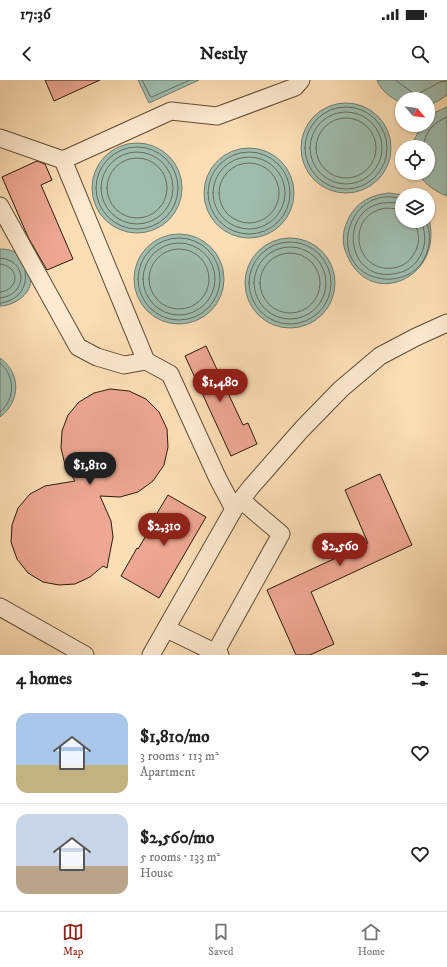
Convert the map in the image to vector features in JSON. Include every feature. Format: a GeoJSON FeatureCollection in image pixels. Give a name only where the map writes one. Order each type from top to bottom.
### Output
{"type":"FeatureCollection","features":[{"type":"Feature","properties":{"kind":"lane"},"geometry":{"type":"LineString","coordinates":[[0,138],[63,160],[171,111],[217,116],[295,87],[301,80]]}},
{"type":"Feature","properties":{"kind":"lane"},"geometry":{"type":"LineString","coordinates":[[63,160],[146,362]]}},
{"type":"Feature","properties":{"kind":"lane"},"geometry":{"type":"LineString","coordinates":[[1,212],[78,347],[97,357],[124,365],[146,362],[170,374],[218,479],[238,504],[281,534],[217,654],[166,629]]}},
{"type":"Feature","properties":{"kind":"lane"},"geometry":{"type":"LineString","coordinates":[[151,655],[238,504],[302,429],[341,389],[380,356],[447,323]]}},
{"type":"Feature","properties":{"kind":"lane"},"geometry":{"type":"LineString","coordinates":[[0,607],[85,655]]}},
{"type":"Feature","properties":{"kind":"water"},"geometry":{"type":"Polygon","coordinates":[[[138,80],[199,80],[149,103],[138,80]]]}},
{"type":"Feature","properties":{"kind":"water"},"geometry":{"type":"Polygon","coordinates":[[[377,80],[447,80],[447,95],[435,102],[435,92],[395,92],[395,100],[387,94],[377,80]]]}},
{"type":"Feature","properties":{"kind":"water"},"geometry":{"type":"Polygon","coordinates":[[[346,103],[363,106],[378,116],[388,131],[391,148],[388,165],[378,180],[363,190],[346,193],[329,190],[314,180],[304,165],[301,148],[304,131],[314,116],[329,106],[346,103]]]}},
{"type":"Feature","properties":{"kind":"water"},"geometry":{"type":"Polygon","coordinates":[[[447,107],[447,196],[438,192],[435,188],[432,188],[423,180],[435,180],[435,140],[414,140],[418,132],[435,132],[436,112],[447,107]]]}},
{"type":"Feature","properties":{"kind":"water"},"geometry":{"type":"Polygon","coordinates":[[[137,143],[154,146],[169,156],[179,171],[182,188],[179,205],[169,220],[154,230],[137,233],[120,230],[105,220],[95,205],[92,188],[95,171],[105,156],[120,146],[137,143]]]}},
{"type":"Feature","properties":{"kind":"water"},"geometry":{"type":"Polygon","coordinates":[[[249,148],[266,151],[281,161],[291,176],[294,193],[291,210],[281,225],[266,235],[249,238],[232,235],[217,225],[207,210],[204,193],[207,176],[217,161],[232,151],[249,148]]]}},
{"type":"Feature","properties":{"kind":"water"},"geometry":{"type":"Polygon","coordinates":[[[382,194],[395,194],[395,228],[430,228],[431,237],[427,256],[417,270],[403,280],[388,284],[372,281],[358,272],[347,255],[343,239],[347,222],[358,205],[369,198],[382,194]]]}},
{"type":"Feature","properties":{"kind":"water"},"geometry":{"type":"Polygon","coordinates":[[[179,234],[196,237],[211,247],[221,262],[224,279],[221,296],[211,311],[196,321],[179,324],[162,321],[147,311],[137,296],[134,279],[137,262],[147,247],[162,237],[179,234]]]}},
{"type":"Feature","properties":{"kind":"water"},"geometry":{"type":"Polygon","coordinates":[[[290,238],[307,241],[322,251],[332,266],[335,283],[332,300],[322,315],[307,325],[290,328],[273,325],[258,315],[248,300],[245,283],[248,266],[258,251],[273,241],[290,238]]]}},
{"type":"Feature","properties":{"kind":"water"},"geometry":{"type":"Polygon","coordinates":[[[0,249],[15,252],[18,255],[29,274],[30,283],[29,288],[22,298],[11,304],[0,306],[0,249]]]}},
{"type":"Feature","properties":{"kind":"water"},"geometry":{"type":"Polygon","coordinates":[[[0,358],[12,371],[16,387],[12,403],[0,417],[0,358]]]}},
{"type":"Feature","properties":{"kind":"building"},"geometry":{"type":"Polygon","coordinates":[[[45,80],[100,80],[54,101],[45,80]]]}},
{"type":"Feature","properties":{"kind":"building"},"geometry":{"type":"Polygon","coordinates":[[[37,161],[45,164],[52,180],[41,185],[73,259],[47,270],[28,237],[2,177],[37,161]]]}},
{"type":"Feature","properties":{"kind":"building"},"geometry":{"type":"Polygon","coordinates":[[[206,346],[243,425],[248,423],[257,444],[231,456],[185,356],[206,346]]]}},
{"type":"Feature","properties":{"kind":"building"},"geometry":{"type":"Polygon","coordinates":[[[110,389],[129,391],[146,399],[159,412],[167,429],[168,447],[164,465],[153,481],[138,492],[120,497],[100,496],[111,521],[113,537],[107,568],[103,566],[90,577],[75,584],[59,585],[43,582],[28,573],[17,559],[11,542],[12,525],[18,508],[30,494],[45,486],[75,481],[65,465],[61,448],[62,431],[68,415],[79,402],[94,393],[110,389]]]}},
{"type":"Feature","properties":{"kind":"building"},"geometry":{"type":"Polygon","coordinates":[[[380,474],[412,545],[311,592],[334,644],[310,655],[296,655],[267,590],[368,543],[345,490],[380,474]]]}},
{"type":"Feature","properties":{"kind":"building"},"geometry":{"type":"Polygon","coordinates":[[[168,495],[206,517],[159,598],[121,576],[153,524],[151,523],[168,495]]]}}]}
